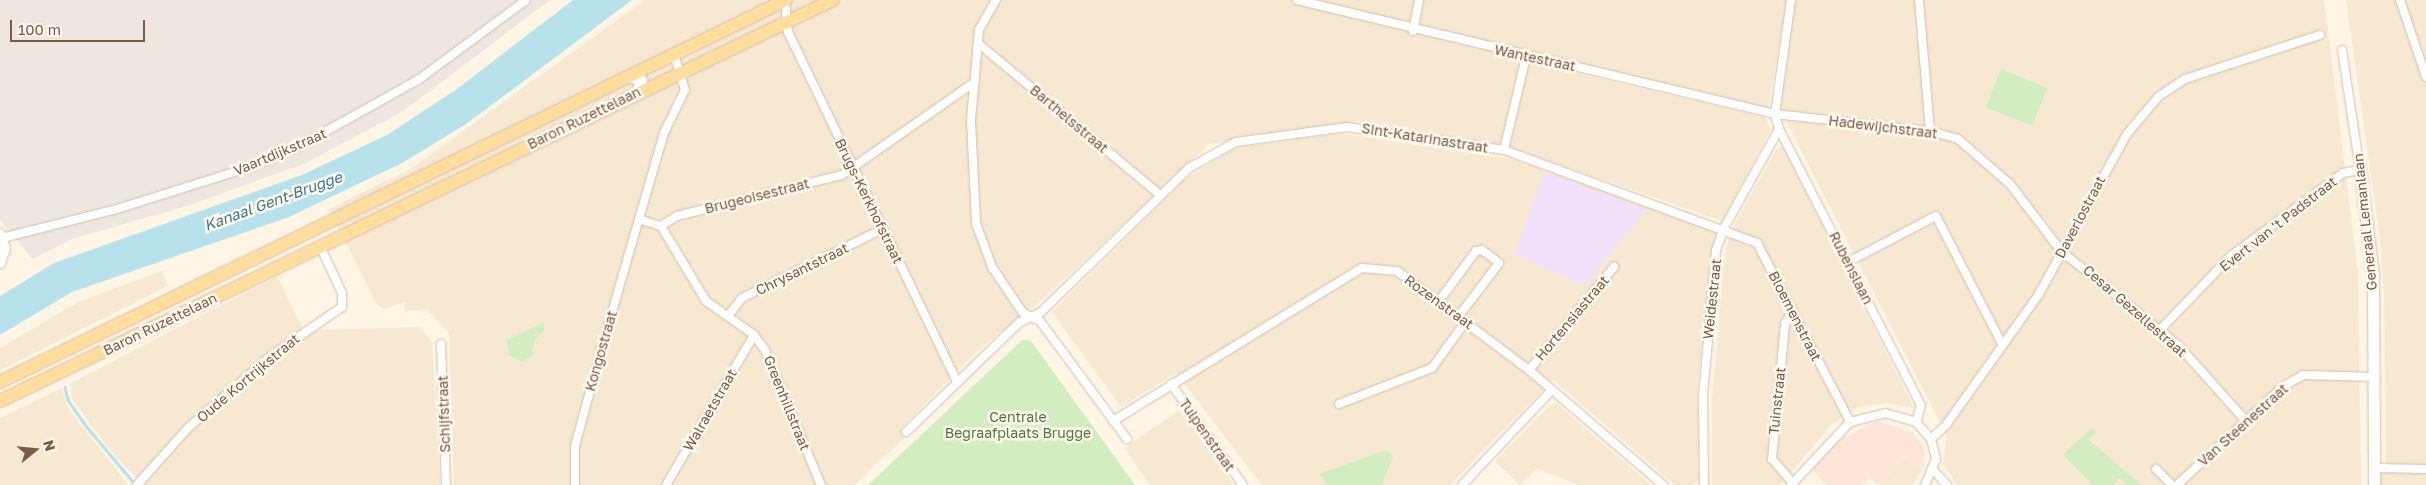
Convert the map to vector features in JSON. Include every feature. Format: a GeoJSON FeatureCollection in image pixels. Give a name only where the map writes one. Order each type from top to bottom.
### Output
{"type":"FeatureCollection","features":[{"type":"Feature","properties":{"kind":"main road","name":"Baron Ruzettelaan"},"geometry":{"type":"LineString","coordinates":[[0,382],[257,258],[301,242],[318,228],[566,107],[610,92],[629,76],[786,0]]}},
{"type":"Feature","properties":{"kind":"main road","name":"Baron Ruzettelaan"},"geometry":{"type":"LineString","coordinates":[[802,12],[813,0]]}},
{"type":"Feature","properties":{"kind":"main road","name":"Baron Ruzettelaan"},"geometry":{"type":"LineString","coordinates":[[0,402],[802,12],[832,0]]}},
{"type":"Feature","properties":{"kind":"main road"},"geometry":{"type":"LineString","coordinates":[[629,76],[641,80],[637,92]]}},
{"type":"Feature","properties":{"kind":"main road","name":"Generaal Lemanlaan"},"geometry":{"type":"LineString","coordinates":[[2360,170],[2373,276],[2374,485]]}},
{"type":"Feature","properties":{"kind":"street","name":"Vaartdijkstraat"},"geometry":{"type":"LineString","coordinates":[[1,236],[136,203],[253,166],[303,144],[418,80],[526,0]]}},
{"type":"Feature","properties":{"kind":"street","name":"Baron Ruzettelaan"},"geometry":{"type":"LineString","coordinates":[[786,0],[786,20]]}},
{"type":"Feature","properties":{"kind":"street"},"geometry":{"type":"LineString","coordinates":[[996,0],[980,30],[970,135],[976,223],[992,267],[1023,313],[1040,321],[1127,439]]}},
{"type":"Feature","properties":{"kind":"street","name":"Wantestraat"},"geometry":{"type":"LineString","coordinates":[[1297,0],[1413,31],[1775,114]]}},
{"type":"Feature","properties":{"kind":"street"},"geometry":{"type":"LineString","coordinates":[[1413,31],[1419,0]]}},
{"type":"Feature","properties":{"kind":"street"},"geometry":{"type":"LineString","coordinates":[[1775,114],[1791,0]]}},
{"type":"Feature","properties":{"kind":"street"},"geometry":{"type":"LineString","coordinates":[[1919,0],[1930,131]]}},
{"type":"Feature","properties":{"kind":"street"},"geometry":{"type":"LineString","coordinates":[[2400,0],[2426,77]]}},
{"type":"Feature","properties":{"kind":"street","name":"Brugs-Kerkhofstraat"},"geometry":{"type":"LineString","coordinates":[[786,20],[788,32],[957,382]]}},
{"type":"Feature","properties":{"kind":"street","name":"Daverlostraat"},"geometry":{"type":"LineString","coordinates":[[1931,439],[1946,425],[2039,294],[2127,134],[2158,98],[2186,79],[2320,36]]}},
{"type":"Feature","properties":{"kind":"street","name":"Barthelsstraat"},"geometry":{"type":"LineString","coordinates":[[979,44],[1158,193]]}},
{"type":"Feature","properties":{"kind":"street","name":"Generaal Lemanlaan"},"geometry":{"type":"LineString","coordinates":[[2342,50],[2360,170]]}},
{"type":"Feature","properties":{"kind":"street"},"geometry":{"type":"LineString","coordinates":[[661,226],[642,220],[664,133],[685,90],[681,71],[674,55]]}},
{"type":"Feature","properties":{"kind":"street"},"geometry":{"type":"LineString","coordinates":[[1504,150],[1526,57]]}},
{"type":"Feature","properties":{"kind":"street"},"geometry":{"type":"LineString","coordinates":[[853,168],[975,82]]}},
{"type":"Feature","properties":{"kind":"street","name":"Rubenslaan"},"geometry":{"type":"LineString","coordinates":[[1775,114],[1779,129],[1921,405],[1916,422]]}},
{"type":"Feature","properties":{"kind":"street","name":"Hadewijchstraat"},"geometry":{"type":"LineString","coordinates":[[1775,114],[1930,131],[1958,139],[1995,168],[2062,251]]}},
{"type":"Feature","properties":{"kind":"street","name":"Sint-Katarinastraat"},"geometry":{"type":"LineString","coordinates":[[906,432],[1020,322],[1031,318],[1158,193],[1189,168],[1236,142],[1334,128],[1360,127],[1504,150],[1724,228]]}},
{"type":"Feature","properties":{"kind":"street","name":"Weidestraat"},"geometry":{"type":"LineString","coordinates":[[1704,485],[1703,396],[1716,250],[1724,228],[1779,129]]}},
{"type":"Feature","properties":{"kind":"street","name":"Brugeoisestraat"},"geometry":{"type":"LineString","coordinates":[[661,226],[676,216],[853,168]]}},
{"type":"Feature","properties":{"kind":"street","name":"Evert van 't Padstraat"},"geometry":{"type":"LineString","coordinates":[[2158,331],[2231,256],[2343,173],[2360,170]]}},
{"type":"Feature","properties":{"kind":"street"},"geometry":{"type":"LineString","coordinates":[[1848,262],[1936,216],[2002,344]]}},
{"type":"Feature","properties":{"kind":"street","name":"Kongostraat"},"geometry":{"type":"LineString","coordinates":[[575,485],[575,446],[642,220]]}},
{"type":"Feature","properties":{"kind":"street","name":"Greenhillstraat"},"geometry":{"type":"LineString","coordinates":[[661,226],[706,300],[754,335],[773,367],[820,485]]}},
{"type":"Feature","properties":{"kind":"street","name":"Bloemenstraat"},"geometry":{"type":"LineString","coordinates":[[1724,228],[1757,243],[1850,422]]}},
{"type":"Feature","properties":{"kind":"street","name":"Chrysantstraat"},"geometry":{"type":"LineString","coordinates":[[728,316],[742,298],[883,229]]}},
{"type":"Feature","properties":{"kind":"street"},"geometry":{"type":"LineString","coordinates":[[1,236],[2,260]]}},
{"type":"Feature","properties":{"kind":"street","name":"Oude Kortrijkstraat"},"geometry":{"type":"LineString","coordinates":[[138,483],[188,428],[268,358],[342,307],[342,293],[320,246]]}},
{"type":"Feature","properties":{"kind":"street"},"geometry":{"type":"LineString","coordinates":[[1339,404],[1432,368],[1499,263],[1482,250],[1476,251],[1439,301]]}},
{"type":"Feature","properties":{"kind":"street","name":"Cesar Gezellestraat"},"geometry":{"type":"LineString","coordinates":[[2062,251],[2158,331],[2245,420]]}},
{"type":"Feature","properties":{"kind":"street","name":"Hortensiastraat"},"geometry":{"type":"LineString","coordinates":[[1529,370],[1614,267]]}},
{"type":"Feature","properties":{"kind":"street","name":"Rozenstraat"},"geometry":{"type":"LineString","coordinates":[[1113,422],[1171,384],[1362,268],[1397,271],[1529,370],[1662,485]]}},
{"type":"Feature","properties":{"kind":"street","name":"Tuinstraat"},"geometry":{"type":"LineString","coordinates":[[1792,311],[1785,324],[1772,459],[1792,484]]}},
{"type":"Feature","properties":{"kind":"street","name":"Walraetstraat"},"geometry":{"type":"LineString","coordinates":[[666,485],[754,335]]}},
{"type":"Feature","properties":{"kind":"street","name":"Schijfstraat"},"geometry":{"type":"LineString","coordinates":[[441,344],[446,485]]}},
{"type":"Feature","properties":{"kind":"street","name":"Van Steenestraat"},"geometry":{"type":"LineString","coordinates":[[2177,485],[2245,420],[2303,375],[2374,377]]}},
{"type":"Feature","properties":{"kind":"street","name":"Tulpenstraat"},"geometry":{"type":"LineString","coordinates":[[1171,384],[1243,485]]}},
{"type":"Feature","properties":{"kind":"street"},"geometry":{"type":"LineString","coordinates":[[1462,485],[1551,391]]}},
{"type":"Feature","properties":{"kind":"street"},"geometry":{"type":"LineString","coordinates":[[1792,484],[1850,422],[1885,413],[1916,422],[1931,439],[1934,471],[1947,485]]}},
{"type":"Feature","properties":{"kind":"street"},"geometry":{"type":"LineString","coordinates":[[2374,468],[2426,469]]}},
{"type":"Feature","properties":{"kind":"street"},"geometry":{"type":"LineString","coordinates":[[2156,469],[2172,485]]}},
{"type":"Feature","properties":{"kind":"street"},"geometry":{"type":"LineString","coordinates":[[1925,485],[1934,471]]}},
{"type":"Feature","properties":{"kind":"shaded area"},"geometry":{"type":"Polygon","coordinates":[[[0,0],[550,0],[405,110],[306,163],[190,205],[72,239],[33,259],[0,220],[0,0]]]}},
{"type":"Feature","properties":{"kind":"shaded area"},"geometry":{"type":"Polygon","coordinates":[[[645,0],[1787,0],[1768,108],[1523,51],[1501,146],[1355,121],[1209,144],[1044,298],[975,353],[901,428],[905,437],[854,485],[454,485],[449,334],[427,309],[405,312],[404,303],[384,309],[376,303],[329,209],[412,168],[645,0]]]}},
{"type":"Feature","properties":{"kind":"shaded area"},"geometry":{"type":"Polygon","coordinates":[[[1795,0],[2324,0],[2358,273],[2361,485],[1957,485],[1943,464],[1947,436],[1780,109],[1795,0]]]}},
{"type":"Feature","properties":{"kind":"shaded area"},"geometry":{"type":"Polygon","coordinates":[[[2346,0],[2426,0],[2426,485],[2374,485],[2375,468],[2386,464],[2384,295],[2380,239],[2346,0]]]}},
{"type":"Feature","properties":{"kind":"shaded area"},"geometry":{"type":"Polygon","coordinates":[[[1528,62],[1764,117],[1771,129],[1723,221],[1508,147],[1528,62]]]}},
{"type":"Feature","properties":{"kind":"shaded area"},"geometry":{"type":"Polygon","coordinates":[[[1339,133],[1515,160],[1718,231],[1698,378],[1699,480],[1693,485],[1675,485],[1553,380],[1450,485],[1262,485],[1176,373],[1121,407],[1052,312],[1185,179],[1235,148],[1339,133]]]}},
{"type":"Feature","properties":{"kind":"shaded area"},"geometry":{"type":"Polygon","coordinates":[[[1783,146],[1914,408],[1884,403],[1859,407],[1832,424],[1780,485],[1712,485],[1712,397],[1725,253],[1733,227],[1777,148],[1783,146]]]}},
{"type":"Feature","properties":{"kind":"shaded area"},"geometry":{"type":"Polygon","coordinates":[[[1544,172],[1647,209],[1584,286],[1514,255],[1544,172]]]}},
{"type":"Feature","properties":{"kind":"shaded area"},"geometry":{"type":"Polygon","coordinates":[[[162,271],[168,286],[0,370],[0,348],[78,302],[162,271]]]}},
{"type":"Feature","properties":{"kind":"shaded area"},"geometry":{"type":"Polygon","coordinates":[[[277,276],[307,336],[316,330],[419,327],[432,342],[440,485],[143,485],[109,449],[72,399],[71,383],[277,276]]]}},
{"type":"Feature","properties":{"kind":"shaded area"},"geometry":{"type":"Polygon","coordinates":[[[62,388],[67,407],[128,485],[0,485],[0,418],[62,388]]]}},
{"type":"Feature","properties":{"kind":"shaded area"},"geometry":{"type":"Polygon","coordinates":[[[1557,404],[1651,485],[1579,485],[1537,469],[1520,485],[1495,461],[1549,406],[1557,404]]]}},
{"type":"Feature","properties":{"kind":"shaded area"},"geometry":{"type":"Polygon","coordinates":[[[1179,410],[1234,485],[1150,485],[1124,448],[1179,410]]]}},
{"type":"Feature","properties":{"kind":"shaded area"},"geometry":{"type":"Polygon","coordinates":[[[1877,421],[1914,433],[1925,450],[1922,470],[1903,456],[1880,485],[1868,478],[1862,485],[1827,485],[1812,469],[1839,440],[1877,421]]]}},
{"type":"Feature","properties":{"kind":"shaded area"},"geometry":{"type":"Polygon","coordinates":[[[1903,456],[1922,470],[1912,485],[1880,485],[1903,456]]]}},
{"type":"Feature","properties":{"kind":"green space"},"geometry":{"type":"Polygon","coordinates":[[[2001,69],[2047,88],[2032,126],[1986,107],[2001,69]]]}},
{"type":"Feature","properties":{"kind":"green space"},"geometry":{"type":"Polygon","coordinates":[[[544,322],[544,331],[534,341],[532,356],[522,362],[509,355],[507,340],[544,322]]]}},
{"type":"Feature","properties":{"kind":"green space","name":"Centrale Begraafplaats Brugge"},"geometry":{"type":"Polygon","coordinates":[[[1022,340],[1031,341],[1135,485],[868,485],[1022,340]]]}},
{"type":"Feature","properties":{"kind":"green space"},"geometry":{"type":"Polygon","coordinates":[[[2091,428],[2096,432],[2089,440],[2141,485],[2127,485],[2120,478],[2112,485],[2093,485],[2063,455],[2091,428]]]}},
{"type":"Feature","properties":{"kind":"green space"},"geometry":{"type":"Polygon","coordinates":[[[1386,450],[1393,456],[1382,485],[1328,485],[1319,474],[1386,450]]]}},
{"type":"Feature","properties":{"kind":"water","name":"Kanaal Gent-Brugge"},"geometry":{"type":"Polygon","coordinates":[[[573,0],[632,0],[466,124],[404,162],[289,217],[72,292],[0,335],[0,296],[54,263],[302,175],[387,135],[457,89],[573,0]]]}},
{"type":"Feature","properties":{"kind":"waterway"},"geometry":{"type":"LineString","coordinates":[[65,387],[68,400],[87,427],[135,484]]}}]}
